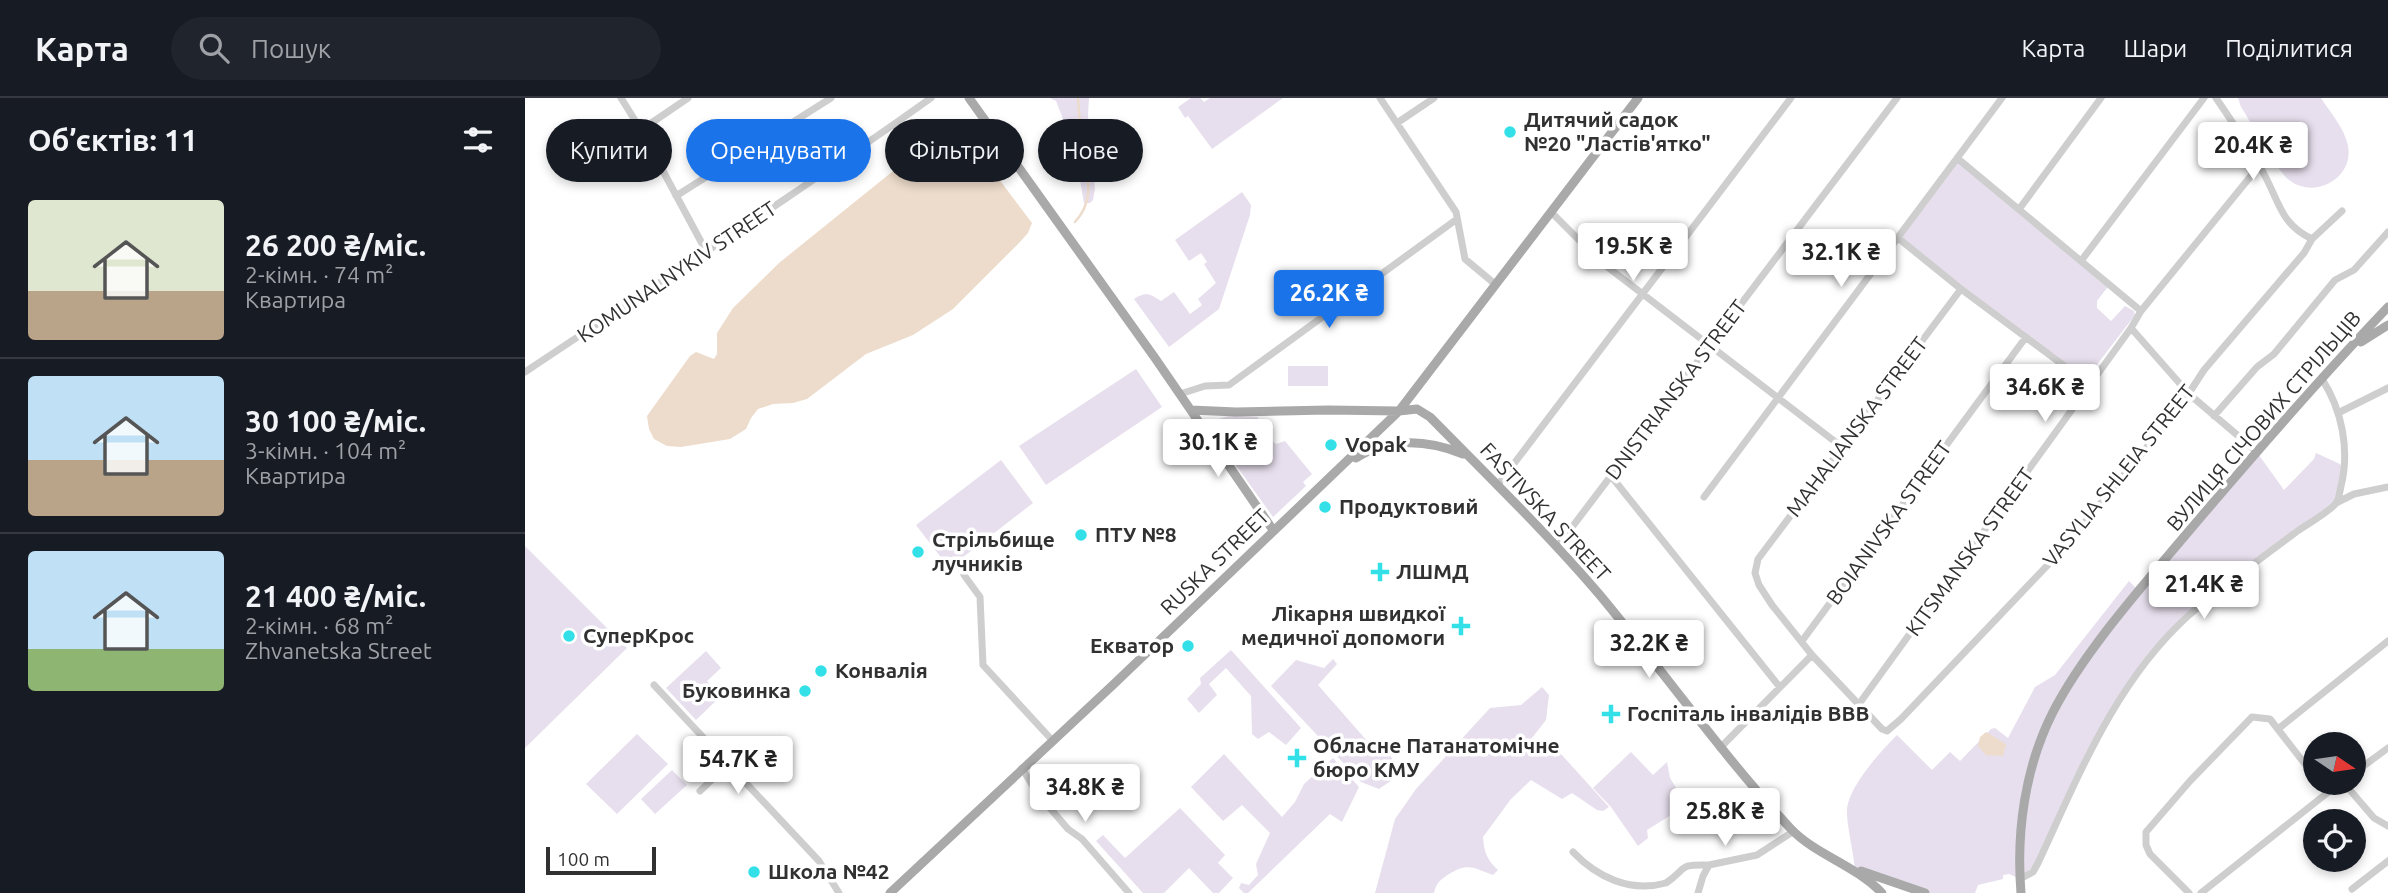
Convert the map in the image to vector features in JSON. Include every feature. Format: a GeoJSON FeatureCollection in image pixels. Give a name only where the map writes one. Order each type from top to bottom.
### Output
{"type":"FeatureCollection","features":[{"type":"Feature","properties":{"kind":"main road"},"geometry":{"type":"LineString","coordinates":[[969,98],[1180,394],[1273,530]]}},
{"type":"Feature","properties":{"kind":"main road","name":"RUSKA STREET"},"geometry":{"type":"LineString","coordinates":[[890,893],[1115,683],[1399,411],[1638,98]]}},
{"type":"Feature","properties":{"kind":"main road","name":"ВУЛИЦЯ СІЧОВИХ СТРІЛЬЦІВ"},"geometry":{"type":"LineString","coordinates":[[2021,893],[2020,838],[2024,805],[2041,739],[2053,712],[2071,683],[2116,621],[2256,452],[2388,307]]}},
{"type":"Feature","properties":{"kind":"main road"},"geometry":{"type":"LineString","coordinates":[[2348,350],[2388,325]]}},
{"type":"Feature","properties":{"kind":"main road","name":"FASTIVSKA STREET"},"geometry":{"type":"LineString","coordinates":[[1191,410],[1236,412],[1417,409],[1430,416],[1557,547],[1606,603],[1720,748],[1794,831],[1856,870],[1882,893]]}},
{"type":"Feature","properties":{"kind":"main road"},"geometry":{"type":"LineString","coordinates":[[1344,465],[1379,447],[1413,442],[1446,447],[1468,456]]}},
{"type":"Feature","properties":{"kind":"main road","name":"FASTIVSKA STREET"},"geometry":{"type":"LineString","coordinates":[[1856,870],[1925,893]]}},
{"type":"Feature","properties":{"kind":"street"},"geometry":{"type":"LineString","coordinates":[[621,98],[634,119]]}},
{"type":"Feature","properties":{"kind":"street"},"geometry":{"type":"LineString","coordinates":[[657,119],[688,98]]}},
{"type":"Feature","properties":{"kind":"street"},"geometry":{"type":"LineString","coordinates":[[675,196],[831,98]]}},
{"type":"Feature","properties":{"kind":"street","name":"KOMUNALNYKIV STREET"},"geometry":{"type":"LineString","coordinates":[[525,372],[828,172],[931,98]]}},
{"type":"Feature","properties":{"kind":"street"},"geometry":{"type":"LineString","coordinates":[[1380,98],[1456,212],[1465,259],[1495,284]]}},
{"type":"Feature","properties":{"kind":"street"},"geometry":{"type":"LineString","coordinates":[[1397,123],[1434,98]]}},
{"type":"Feature","properties":{"kind":"street"},"geometry":{"type":"LineString","coordinates":[[1497,486],[1791,98]]}},
{"type":"Feature","properties":{"kind":"street","name":"DNISTRIANSKA STREET"},"geometry":{"type":"LineString","coordinates":[[1557,547],[1896,98]]}},
{"type":"Feature","properties":{"kind":"street"},"geometry":{"type":"LineString","coordinates":[[1704,497],[2002,98]]}},
{"type":"Feature","properties":{"kind":"street"},"geometry":{"type":"LineString","coordinates":[[2020,208],[2101,98]]}},
{"type":"Feature","properties":{"kind":"street"},"geometry":{"type":"LineString","coordinates":[[2081,261],[2204,98]]}},
{"type":"Feature","properties":{"kind":"street"},"geometry":{"type":"LineString","coordinates":[[2216,98],[2259,166],[2290,225],[2297,232],[2312,239]]}},
{"type":"Feature","properties":{"kind":"street"},"geometry":{"type":"LineString","coordinates":[[1957,158],[2141,310]]}},
{"type":"Feature","properties":{"kind":"street","name":"KITSMANSKA STREET"},"geometry":{"type":"LineString","coordinates":[[1859,704],[2131,328],[2141,310],[2259,166]]}},
{"type":"Feature","properties":{"kind":"street"},"geometry":{"type":"LineString","coordinates":[[668,182],[706,251]]}},
{"type":"Feature","properties":{"kind":"street","name":"VASYLIA SHLEIA STREET"},"geometry":{"type":"LineString","coordinates":[[1859,704],[1887,731],[1901,719],[2062,550],[2189,394],[2204,370],[2304,253],[2312,239],[2342,211]]}},
{"type":"Feature","properties":{"kind":"street"},"geometry":{"type":"LineString","coordinates":[[1551,212],[1594,256],[1842,447]]}},
{"type":"Feature","properties":{"kind":"street"},"geometry":{"type":"LineString","coordinates":[[1180,394],[1205,386],[1229,384],[1457,219]]}},
{"type":"Feature","properties":{"kind":"street","name":"VASYLIA SHLEIA STREET"},"geometry":{"type":"LineString","coordinates":[[2214,416],[2257,367],[2274,354],[2335,280],[2354,270],[2388,232]]}},
{"type":"Feature","properties":{"kind":"street"},"geometry":{"type":"LineString","coordinates":[[1898,238],[2089,385]]}},
{"type":"Feature","properties":{"kind":"street","name":"MAHALIANSKA STREET"},"geometry":{"type":"LineString","coordinates":[[1802,641],[1759,585],[1755,567],[1758,559],[1961,289]]}},
{"type":"Feature","properties":{"kind":"street"},"geometry":{"type":"LineString","coordinates":[[2131,328],[2189,394],[2256,452]]}},
{"type":"Feature","properties":{"kind":"street","name":"BOIANIVSKA STREET"},"geometry":{"type":"LineString","coordinates":[[1802,641],[2027,337]]}},
{"type":"Feature","properties":{"kind":"street"},"geometry":{"type":"LineString","coordinates":[[2322,379],[2338,413],[2345,449],[2344,470],[2336,503]]}},
{"type":"Feature","properties":{"kind":"street"},"geometry":{"type":"LineString","coordinates":[[2338,413],[2388,388]]}},
{"type":"Feature","properties":{"kind":"street"},"geometry":{"type":"LineString","coordinates":[[1611,476],[1779,686]]}},
{"type":"Feature","properties":{"kind":"street"},"geometry":{"type":"LineString","coordinates":[[2020,879],[2033,872],[2038,863],[2104,724],[2129,686],[2187,617],[2336,503],[2354,494],[2388,486]]}},
{"type":"Feature","properties":{"kind":"street"},"geometry":{"type":"LineString","coordinates":[[964,575],[980,597],[983,666],[1052,740]]}},
{"type":"Feature","properties":{"kind":"street"},"geometry":{"type":"LineString","coordinates":[[1802,641],[1859,704]]}},
{"type":"Feature","properties":{"kind":"street"},"geometry":{"type":"LineString","coordinates":[[2277,729],[2388,641]]}},
{"type":"Feature","properties":{"kind":"street"},"geometry":{"type":"LineString","coordinates":[[1720,748],[1812,655]]}},
{"type":"Feature","properties":{"kind":"street"},"geometry":{"type":"LineString","coordinates":[[654,685],[819,861],[839,893]]}},
{"type":"Feature","properties":{"kind":"street"},"geometry":{"type":"LineString","coordinates":[[2189,893],[2150,854],[2146,845],[2146,832],[2190,781],[2252,717],[2270,719],[2303,762]]}},
{"type":"Feature","properties":{"kind":"street"},"geometry":{"type":"LineString","coordinates":[[2366,764],[2388,748]]}},
{"type":"Feature","properties":{"kind":"street"},"geometry":{"type":"LineString","coordinates":[[700,791],[727,765]]}},
{"type":"Feature","properties":{"kind":"street"},"geometry":{"type":"LineString","coordinates":[[1021,768],[1037,793],[1060,820],[1082,839],[1129,893]]}},
{"type":"Feature","properties":{"kind":"street"},"geometry":{"type":"LineString","coordinates":[[2201,893],[2323,795]]}},
{"type":"Feature","properties":{"kind":"street"},"geometry":{"type":"LineString","coordinates":[[2354,795],[2375,818],[2388,826]]}},
{"type":"Feature","properties":{"kind":"street"},"geometry":{"type":"LineString","coordinates":[[1573,852],[1602,880],[1619,890],[1646,893],[1666,884],[1681,868],[1691,864],[1709,865],[1757,855],[1794,831]]}},
{"type":"Feature","properties":{"kind":"street"},"geometry":{"type":"LineString","coordinates":[[2352,888],[2388,861]]}},
{"type":"Feature","properties":{"kind":"street"},"geometry":{"type":"LineString","coordinates":[[1698,893],[1709,865]]}},
{"type":"Feature","properties":{"kind":"shaded area"},"geometry":{"type":"Polygon","coordinates":[[[1050,98],[1089,98],[1088,119],[1063,119],[1056,101],[1050,98]]]}},
{"type":"Feature","properties":{"kind":"shaded area"},"geometry":{"type":"Polygon","coordinates":[[[1191,98],[1200,98],[1204,102],[1210,98],[1283,98],[1212,149],[1188,116],[1185,118],[1178,107],[1191,98]]]}},
{"type":"Feature","properties":{"kind":"shaded area"},"geometry":{"type":"Polygon","coordinates":[[[2238,98],[2321,98],[2341,127],[2346,140],[2348,157],[2345,168],[2331,182],[2321,186],[2299,186],[2289,180],[2271,157],[2238,98]]]}},
{"type":"Feature","properties":{"kind":"shaded area"},"geometry":{"type":"Polygon","coordinates":[[[1957,158],[2110,284],[2097,301],[2097,308],[2111,321],[2125,306],[2134,311],[2135,315],[2092,371],[2078,365],[2072,372],[1897,238],[1957,158]]]}},
{"type":"Feature","properties":{"kind":"shaded area"},"geometry":{"type":"Polygon","coordinates":[[[885,178],[885,182],[1001,182],[1032,223],[1019,243],[953,309],[913,335],[866,354],[807,399],[758,409],[746,429],[730,439],[681,447],[667,446],[654,439],[647,416],[690,356],[696,352],[714,359],[717,354],[717,333],[733,308],[779,263],[885,178]]]}},
{"type":"Feature","properties":{"kind":"shaded area"},"geometry":{"type":"Polygon","coordinates":[[[1080,182],[1094,182],[1093,200],[1084,203],[1080,182]]]}},
{"type":"Feature","properties":{"kind":"shaded area"},"geometry":{"type":"Polygon","coordinates":[[[1242,192],[1251,205],[1250,215],[1219,309],[1169,347],[1134,299],[1148,294],[1161,301],[1174,292],[1190,314],[1202,305],[1198,299],[1216,283],[1204,264],[1207,262],[1201,253],[1189,261],[1175,240],[1242,192]]]}},
{"type":"Feature","properties":{"kind":"shaded area"},"geometry":{"type":"Polygon","coordinates":[[[1288,366],[1328,366],[1328,386],[1288,386],[1288,366]]]}},
{"type":"Feature","properties":{"kind":"shaded area"},"geometry":{"type":"Polygon","coordinates":[[[1136,369],[1162,407],[1046,485],[1019,446],[1136,369]]]}},
{"type":"Feature","properties":{"kind":"shaded area"},"geometry":{"type":"Polygon","coordinates":[[[1258,417],[1259,431],[1276,444],[1285,441],[1312,474],[1303,482],[1306,486],[1273,517],[1213,433],[1217,421],[1222,418],[1258,417]]]}},
{"type":"Feature","properties":{"kind":"shaded area"},"geometry":{"type":"Polygon","coordinates":[[[2256,451],[2284,490],[2314,459],[2316,453],[2340,464],[2343,470],[2336,503],[2187,617],[2123,694],[2037,863],[2020,879],[2009,874],[2003,875],[2003,879],[1978,885],[1975,893],[1927,893],[1855,870],[1847,815],[1849,800],[1867,769],[1890,742],[1897,735],[1932,770],[1950,752],[1960,761],[1991,729],[1995,728],[2008,738],[2035,687],[2055,675],[2129,581],[2139,591],[2256,451]]]}},
{"type":"Feature","properties":{"kind":"shaded area"},"geometry":{"type":"Polygon","coordinates":[[[1001,460],[1033,503],[949,568],[916,525],[1001,460]]]}},
{"type":"Feature","properties":{"kind":"shaded area","name":"СуперКрос"},"geometry":{"type":"Polygon","coordinates":[[[525,546],[627,648],[525,748],[525,546]]]}},
{"type":"Feature","properties":{"kind":"shaded area"},"geometry":{"type":"Polygon","coordinates":[[[1231,650],[1301,728],[1286,745],[1269,732],[1258,739],[1252,734],[1251,696],[1226,668],[1209,684],[1217,695],[1199,713],[1187,699],[1201,684],[1200,678],[1231,650]]]}},
{"type":"Feature","properties":{"kind":"shaded area"},"geometry":{"type":"Polygon","coordinates":[[[706,651],[721,668],[707,681],[721,696],[696,720],[666,688],[706,651]]]}},
{"type":"Feature","properties":{"kind":"shaded area"},"geometry":{"type":"Polygon","coordinates":[[[1333,659],[1337,664],[1318,685],[1368,742],[1379,742],[1392,758],[1392,780],[1379,789],[1361,782],[1271,686],[1296,660],[1324,668],[1333,659]]]}},
{"type":"Feature","properties":{"kind":"shaded area"},"geometry":{"type":"Polygon","coordinates":[[[1542,687],[1549,695],[1546,720],[1528,743],[1531,751],[1541,754],[1551,743],[1609,807],[1603,811],[1597,810],[1572,793],[1562,799],[1531,780],[1511,799],[1483,837],[1487,855],[1498,870],[1493,875],[1465,867],[1441,880],[1434,893],[1375,893],[1395,819],[1416,789],[1490,708],[1521,705],[1542,687]]]}},
{"type":"Feature","properties":{"kind":"shaded area"},"geometry":{"type":"Polygon","coordinates":[[[1986,732],[2006,744],[2003,756],[1986,755],[1978,746],[1980,737],[1986,732]]]}},
{"type":"Feature","properties":{"kind":"shaded area"},"geometry":{"type":"Polygon","coordinates":[[[637,734],[668,764],[617,814],[586,784],[637,734]]]}},
{"type":"Feature","properties":{"kind":"shaded area"},"geometry":{"type":"Polygon","coordinates":[[[1631,752],[1653,775],[1667,762],[1670,778],[1687,805],[1647,830],[1648,838],[1638,846],[1611,807],[1593,788],[1631,752]]]}},
{"type":"Feature","properties":{"kind":"shaded area"},"geometry":{"type":"Polygon","coordinates":[[[1224,754],[1282,817],[1295,802],[1304,784],[1333,758],[1359,787],[1342,822],[1330,814],[1248,893],[1239,888],[1241,883],[1249,885],[1258,875],[1256,864],[1270,833],[1242,805],[1223,821],[1191,787],[1224,754]]]}},
{"type":"Feature","properties":{"kind":"shaded area"},"geometry":{"type":"Polygon","coordinates":[[[672,770],[687,785],[655,814],[641,799],[672,770]]]}},
{"type":"Feature","properties":{"kind":"shaded area"},"geometry":{"type":"Polygon","coordinates":[[[1180,808],[1225,855],[1218,863],[1233,878],[1219,893],[1213,893],[1189,868],[1164,893],[1143,893],[1096,841],[1103,835],[1125,858],[1180,808]]]}},
{"type":"Feature","properties":{"kind":"waterway"},"geometry":{"type":"LineString","coordinates":[[1075,222],[1082,213],[1088,194],[1078,98]]}},
{"type":"Feature","properties":{"kind":"place","name":"Дитячий садок №20 \"Ластів'ятко\""},"geometry":{"type":"Point","coordinates":[1510,132]}},
{"type":"Feature","properties":{"kind":"place","name":"Vopak"},"geometry":{"type":"Point","coordinates":[1331,445]}},
{"type":"Feature","properties":{"kind":"place","name":"Продуктовий"},"geometry":{"type":"Point","coordinates":[1325,507]}},
{"type":"Feature","properties":{"kind":"place","name":"ПТУ №8"},"geometry":{"type":"Point","coordinates":[1081,535]}},
{"type":"Feature","properties":{"kind":"place","name":"Стрільбище лучників"},"geometry":{"type":"Point","coordinates":[918,552]}},
{"type":"Feature","properties":{"kind":"place","name":"ЛШМД"},"geometry":{"type":"Point","coordinates":[1380,572]}},
{"type":"Feature","properties":{"kind":"place","name":"Лікарня швидкої медичної допомоги"},"geometry":{"type":"Point","coordinates":[1461,626]}},
{"type":"Feature","properties":{"kind":"place","name":"СуперКрос"},"geometry":{"type":"Point","coordinates":[569,636]}},
{"type":"Feature","properties":{"kind":"place","name":"Екватор"},"geometry":{"type":"Point","coordinates":[1188,646]}},
{"type":"Feature","properties":{"kind":"place","name":"Конвалія"},"geometry":{"type":"Point","coordinates":[821,671]}},
{"type":"Feature","properties":{"kind":"place","name":"Буковинка"},"geometry":{"type":"Point","coordinates":[805,691]}},
{"type":"Feature","properties":{"kind":"place","name":"Госпіталь інвалідів ВВВ"},"geometry":{"type":"Point","coordinates":[1611,714]}},
{"type":"Feature","properties":{"kind":"place","name":"Обласне Патанатомічне бюро КМУ"},"geometry":{"type":"Point","coordinates":[1297,758]}},
{"type":"Feature","properties":{"kind":"place","name":"Школа №42"},"geometry":{"type":"Point","coordinates":[754,872]}}]}
